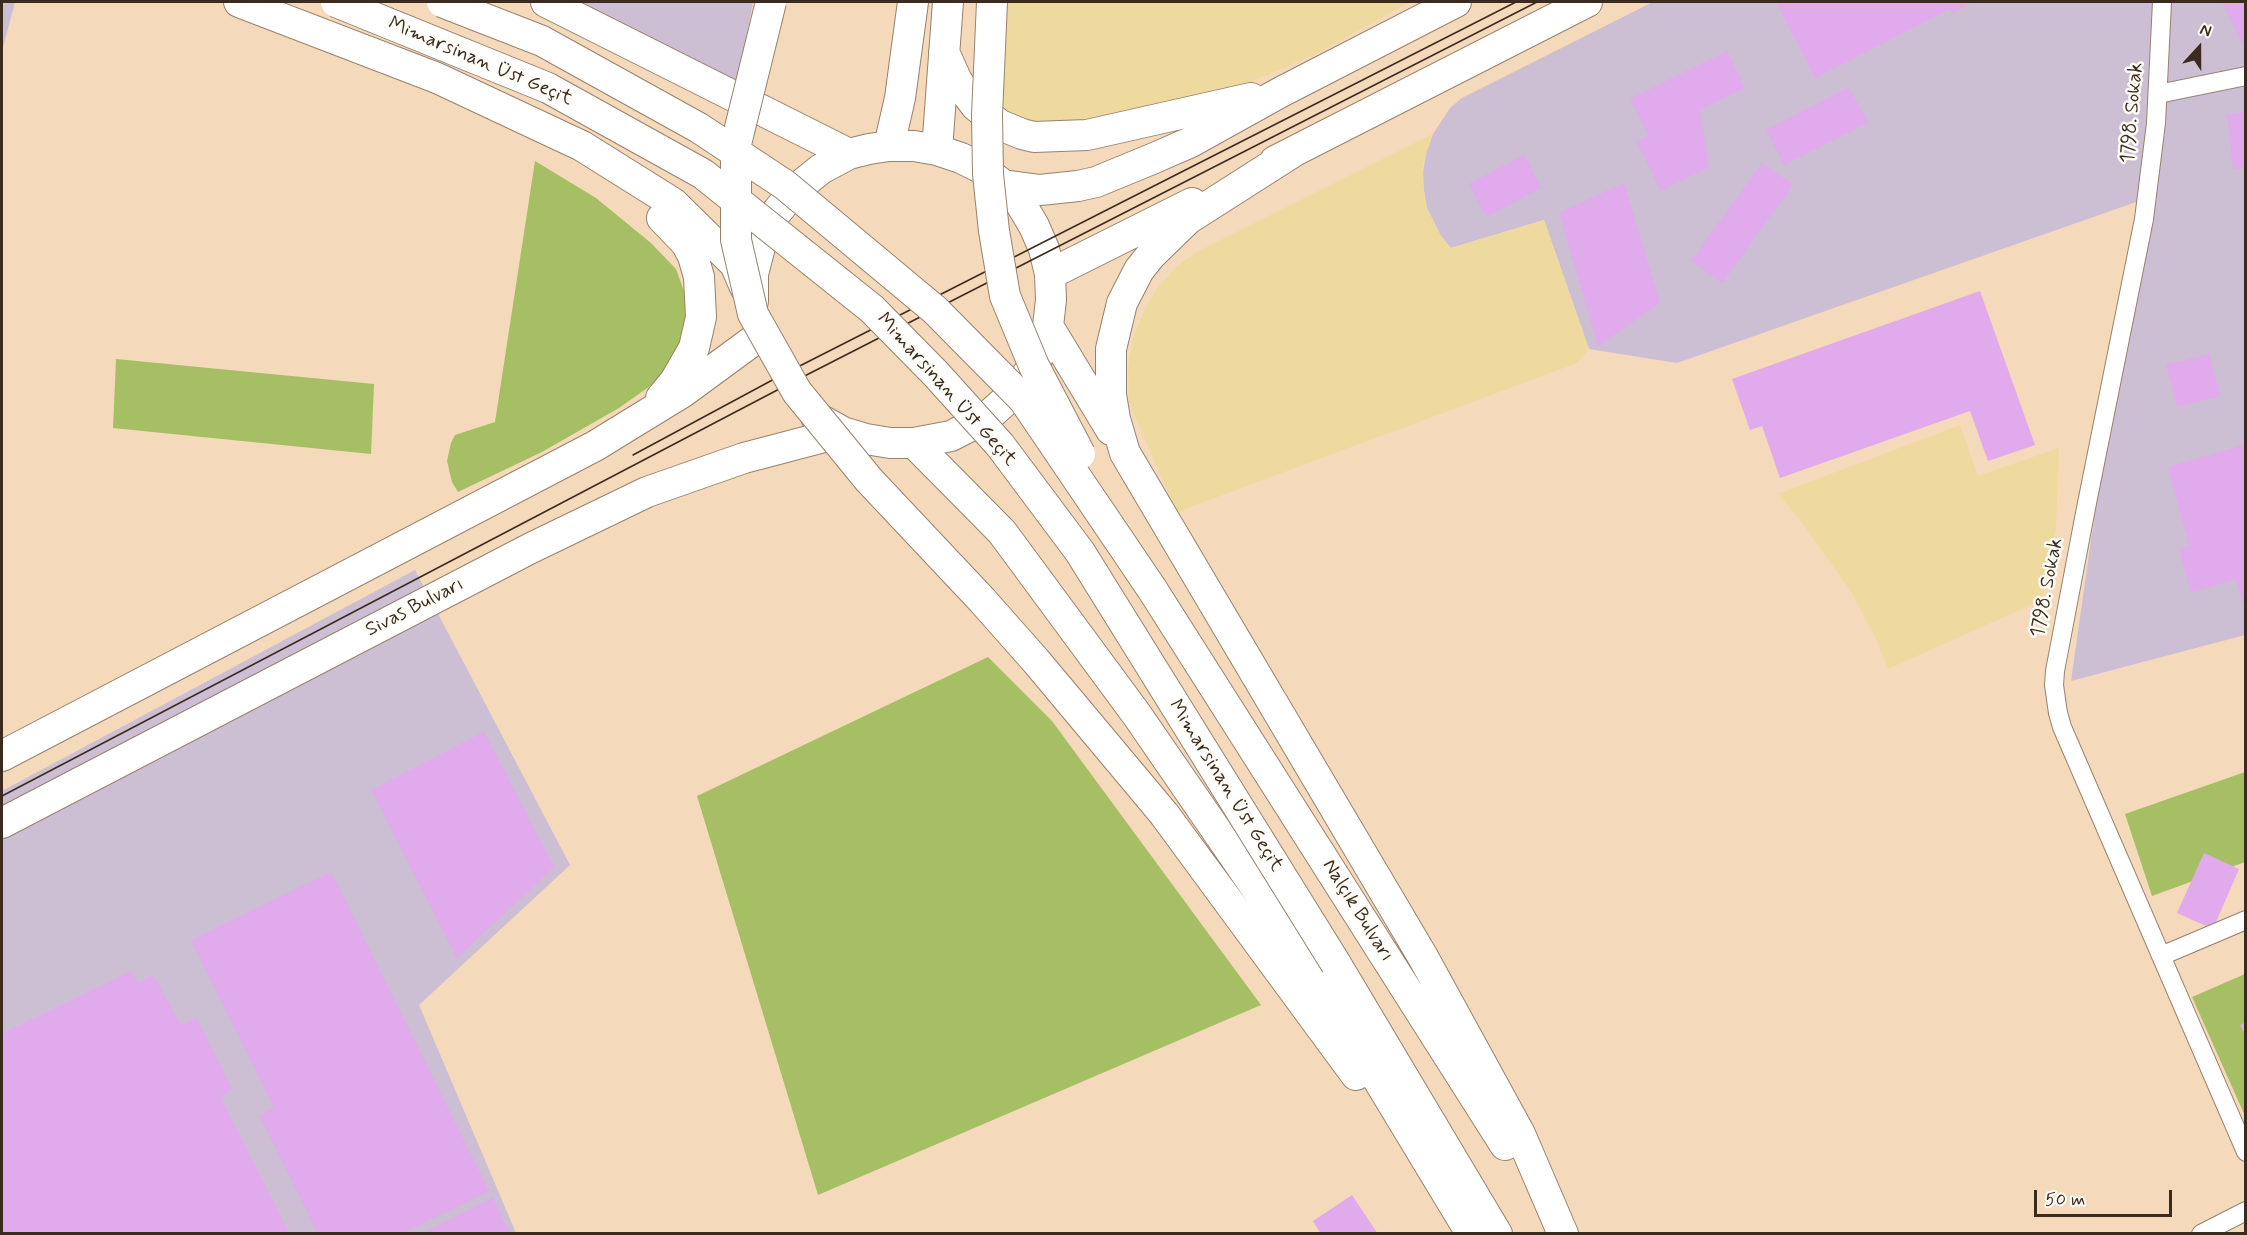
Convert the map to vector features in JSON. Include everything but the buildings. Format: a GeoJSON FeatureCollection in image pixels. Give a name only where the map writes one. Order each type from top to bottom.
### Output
{"type":"FeatureCollection","features":[{"type":"Feature","properties":{"kind":"highway"},"geometry":{"type":"LineString","coordinates":[[240,2],[437,78],[582,146],[673,203],[735,264],[752,306],[758,337],[770,366],[788,392],[822,421],[843,432],[874,441],[914,443],[951,436],[986,418],[1014,393],[1036,362],[1048,326],[1051,300],[1050,274],[1044,249],[1021,204],[983,169],[937,150],[914,146],[889,146],[849,154],[821,169],[795,189],[776,214],[761,243],[753,274],[752,306]]}},
{"type":"Feature","properties":{"kind":"highway","name":"Mimarsinan Üst Geçit"},"geometry":{"type":"LineString","coordinates":[[336,2],[548,88],[703,174],[872,309],[936,374],[1000,446],[1080,552],[1336,964],[1479,1232]]}},
{"type":"Feature","properties":{"kind":"highway","name":"Mimarsinan Üst Geçit"},"geometry":{"type":"LineString","coordinates":[[442,2],[542,41],[699,128],[785,185],[935,310],[1024,400],[1152,589]]}},
{"type":"Feature","properties":{"kind":"highway"},"geometry":{"type":"LineString","coordinates":[[546,2],[849,154]]}},
{"type":"Feature","properties":{"kind":"highway"},"geometry":{"type":"LineString","coordinates":[[771,2],[736,144],[736,240],[753,314],[797,392],[869,480],[974,591],[1036,661],[1164,814],[1479,1232]]}},
{"type":"Feature","properties":{"kind":"highway"},"geometry":{"type":"LineString","coordinates":[[889,146],[903,78],[913,2]]}},
{"type":"Feature","properties":{"kind":"highway"},"geometry":{"type":"LineString","coordinates":[[937,150],[948,2]]}},
{"type":"Feature","properties":{"kind":"highway"},"geometry":{"type":"LineString","coordinates":[[992,2],[987,115],[988,174],[994,231],[1005,296],[1034,366],[1152,589]]}},
{"type":"Feature","properties":{"kind":"highway"},"geometry":{"type":"LineString","coordinates":[[1003,185],[1040,190],[1096,182],[1191,142],[1281,92],[1456,2]]}},
{"type":"Feature","properties":{"kind":"highway"},"geometry":{"type":"LineString","coordinates":[[1050,274],[1587,2]]}},
{"type":"Feature","properties":{"kind":"highway"},"geometry":{"type":"LineString","coordinates":[[944,52],[957,81],[976,106],[1000,125],[1034,137],[1087,135],[1281,92]]}},
{"type":"Feature","properties":{"kind":"highway"},"geometry":{"type":"LineString","coordinates":[[582,146],[677,231],[693,256],[699,277],[701,317],[694,348],[675,381],[640,420]]}},
{"type":"Feature","properties":{"kind":"highway"},"geometry":{"type":"LineString","coordinates":[[1125,453],[1115,419],[1110,372],[1116,326],[1130,286],[1151,255],[1188,219],[1293,152]]}},
{"type":"Feature","properties":{"kind":"highway"},"geometry":{"type":"LineString","coordinates":[[1048,326],[1423,957],[1520,1134],[1562,1233]]}},
{"type":"Feature","properties":{"kind":"highway"},"geometry":{"type":"LineString","coordinates":[[2,756],[585,451],[640,420],[683,392],[758,337]]}},
{"type":"Feature","properties":{"kind":"highway","name":"Sivas Bulvarı"},"geometry":{"type":"LineString","coordinates":[[2,823],[531,548],[648,492],[744,458],[843,432]]}},
{"type":"Feature","properties":{"kind":"highway"},"geometry":{"type":"LineString","coordinates":[[914,443],[1002,532],[1137,715],[1276,917],[1479,1232]]}},
{"type":"Feature","properties":{"kind":"highway","name":"Nalçık Bulvarı"},"geometry":{"type":"LineString","coordinates":[[1152,589],[1562,1233]]}},
{"type":"Feature","properties":{"kind":"street","name":"1798. Sokak"},"geometry":{"type":"LineString","coordinates":[[2162,2],[2158,93],[2151,171],[2136,267],[2086,508],[2054,685],[2062,727],[2246,1152]]}},
{"type":"Feature","properties":{"kind":"street"},"geometry":{"type":"LineString","coordinates":[[2158,93],[2246,76]]}},
{"type":"Feature","properties":{"kind":"street"},"geometry":{"type":"LineString","coordinates":[[2161,956],[2246,920]]}},
{"type":"Feature","properties":{"kind":"street"},"geometry":{"type":"LineString","coordinates":[[2201,1233],[2246,1211]]}},
{"type":"Feature","properties":{"kind":"shaded area"},"geometry":{"type":"Polygon","coordinates":[[[2,2],[15,2],[2,51],[2,2]]]}},
{"type":"Feature","properties":{"kind":"shaded area"},"geometry":{"type":"Polygon","coordinates":[[[554,2],[753,2],[738,85],[554,2]]]}},
{"type":"Feature","properties":{"kind":"shaded area"},"geometry":{"type":"Polygon","coordinates":[[[1653,2],[2245,2],[2245,635],[2071,681],[2139,201],[1677,363],[1589,349],[1544,220],[1451,248],[1441,236],[1427,208],[1422,178],[1427,148],[1450,108],[1462,98],[1653,2]]]}},
{"type":"Feature","properties":{"kind":"shaded area"},"geometry":{"type":"Polygon","coordinates":[[[415,570],[570,865],[419,1005],[516,1233],[2,1234],[2,791],[415,570]]]}},
{"type":"Feature","properties":{"kind":"green space"},"geometry":{"type":"Polygon","coordinates":[[[535,161],[596,198],[651,243],[676,269],[685,294],[686,321],[680,345],[669,367],[653,384],[619,408],[542,452],[458,492],[452,482],[447,461],[455,435],[495,422],[535,161]]]}},
{"type":"Feature","properties":{"kind":"green space"},"geometry":{"type":"Polygon","coordinates":[[[116,359],[374,384],[371,454],[113,428],[116,359]]]}},
{"type":"Feature","properties":{"kind":"green space"},"geometry":{"type":"Polygon","coordinates":[[[988,657],[1052,721],[1261,1005],[818,1195],[697,796],[988,657]]]}},
{"type":"Feature","properties":{"kind":"green space"},"geometry":{"type":"Polygon","coordinates":[[[2245,772],[2245,862],[2152,896],[2125,814],[2245,772]]]}},
{"type":"Feature","properties":{"kind":"green space"},"geometry":{"type":"Polygon","coordinates":[[[2245,974],[2245,1116],[2192,997],[2245,974]]]}},
{"type":"Feature","properties":{"kind":"sand"},"geometry":{"type":"Polygon","coordinates":[[[1006,2],[1410,2],[1316,54],[1243,85],[1096,127],[1032,123],[1000,109],[1006,2]]]}},
{"type":"Feature","properties":{"kind":"sand"},"geometry":{"type":"Polygon","coordinates":[[[1433,134],[1423,163],[1424,193],[1427,208],[1441,236],[1451,248],[1544,220],[1589,349],[1577,363],[1177,512],[1129,403],[1128,370],[1133,337],[1156,290],[1176,267],[1197,252],[1433,134]]]}},
{"type":"Feature","properties":{"kind":"sand"},"geometry":{"type":"Polygon","coordinates":[[[1960,425],[1978,476],[2059,448],[2056,528],[2042,600],[1888,669],[1878,643],[1852,593],[1800,520],[1778,494],[1960,425]]]}},
{"type":"Feature","properties":{"kind":"tram line"},"geometry":{"type":"LineString","coordinates":[[633,455],[778,377],[1516,2]]}},
{"type":"Feature","properties":{"kind":"tram line"},"geometry":{"type":"LineString","coordinates":[[2,796],[785,386],[1537,2]]}}]}
